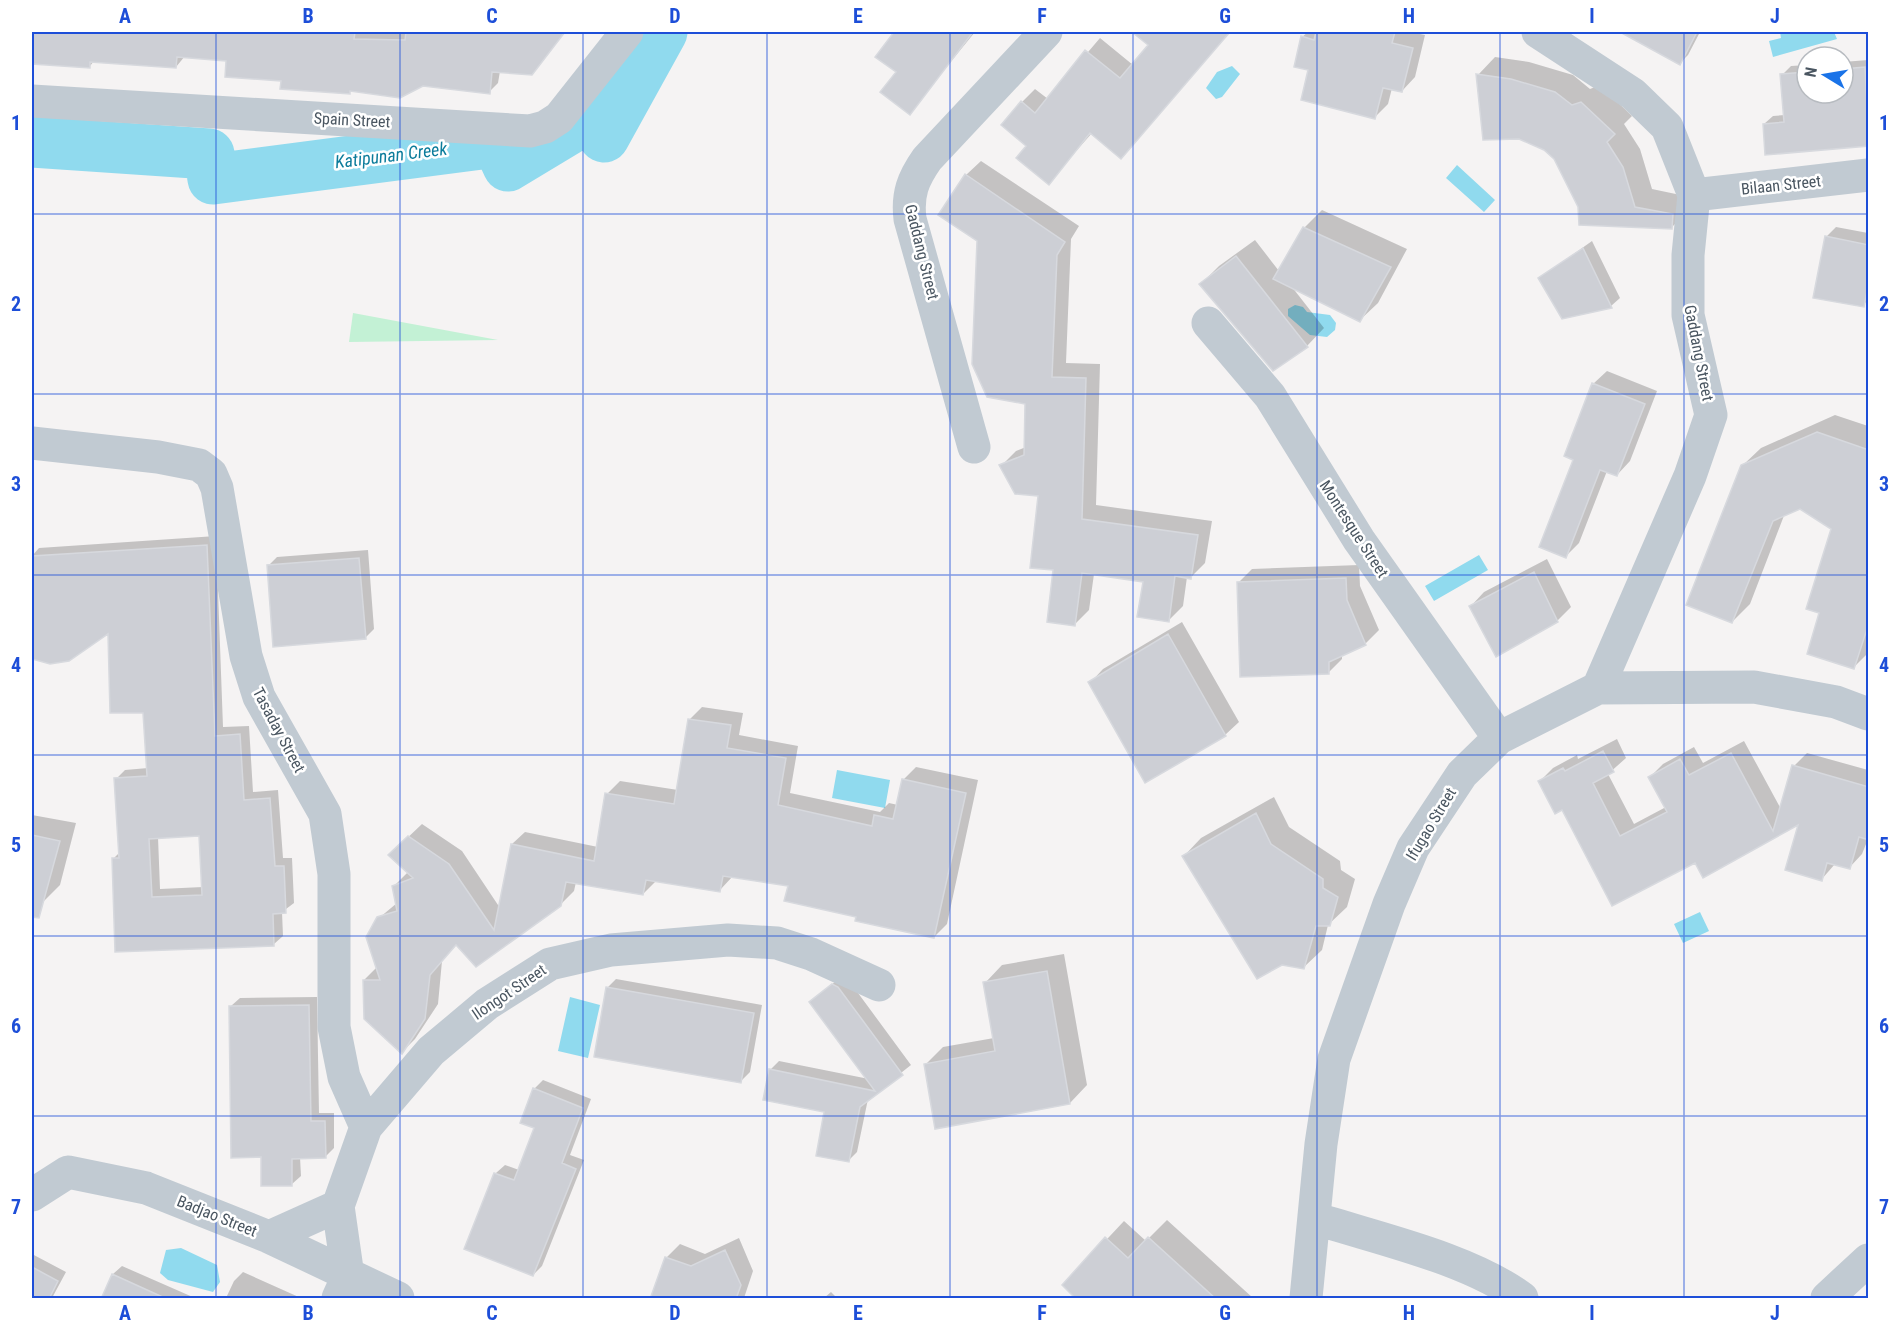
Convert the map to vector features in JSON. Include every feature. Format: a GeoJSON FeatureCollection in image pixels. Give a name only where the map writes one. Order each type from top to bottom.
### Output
{"type":"FeatureCollection","features":[{"type":"Feature","properties":{"kind":"street","name":"Spain Street"},"geometry":{"type":"LineString","coordinates":[[32,101],[530,131],[544,127],[559,118],[627,32]]}},
{"type":"Feature","properties":{"kind":"street","name":"Gaddang Street"},"geometry":{"type":"LineString","coordinates":[[974,447],[910,219],[908,200],[913,179],[927,159],[1046,32]]}},
{"type":"Feature","properties":{"kind":"street","name":"Gaddang Street"},"geometry":{"type":"LineString","coordinates":[[1538,32],[1633,94],[1667,127],[1694,195],[1688,255],[1688,315],[1711,415],[1690,476],[1598,688]]}},
{"type":"Feature","properties":{"kind":"street","name":"Bilaan Street"},"geometry":{"type":"LineString","coordinates":[[1694,195],[1869,175]]}},
{"type":"Feature","properties":{"kind":"street","name":"Montesque Street"},"geometry":{"type":"LineString","coordinates":[[1208,323],[1270,396],[1359,540],[1499,738]]}},
{"type":"Feature","properties":{"kind":"street","name":"Tasaday Street"},"geometry":{"type":"LineString","coordinates":[[32,443],[158,457],[199,465],[211,474],[217,488],[246,656],[259,696],[325,814],[334,874],[334,1027],[344,1077],[366,1127]]}},
{"type":"Feature","properties":{"kind":"street","name":"Ifugao Street"},"geometry":{"type":"LineString","coordinates":[[1306,1299],[1334,1059],[1389,904],[1413,848],[1462,774],[1499,738],[1598,688],[1754,687],[1836,702],[1869,714]]}},
{"type":"Feature","properties":{"kind":"street","name":"Ilongot Street"},"geometry":{"type":"LineString","coordinates":[[343,1287],[338,1206],[366,1127],[431,1051],[487,1004],[550,964],[611,950],[728,940],[777,942],[811,954],[879,985]]}},
{"type":"Feature","properties":{"kind":"street","name":"Badjao Street"},"geometry":{"type":"LineString","coordinates":[[32,1195],[68,1172],[146,1188],[269,1237],[343,1287],[398,1299]]}},
{"type":"Feature","properties":{"kind":"street"},"geometry":{"type":"LineString","coordinates":[[269,1237],[338,1206]]}},
{"type":"Feature","properties":{"kind":"street"},"geometry":{"type":"LineString","coordinates":[[1314,1218],[1475,1270],[1505,1286],[1522,1299]]}},
{"type":"Feature","properties":{"kind":"street"},"geometry":{"type":"LineString","coordinates":[[1827,1299],[1869,1260]]}},
{"type":"Feature","properties":{"kind":"green space"},"geometry":{"type":"Polygon","coordinates":[[[353,313],[498,340],[349,342],[353,313]]]}},
{"type":"Feature","properties":{"kind":"water"},"geometry":{"type":"Polygon","coordinates":[[[1780,32],[1834,32],[1837,39],[1816,45],[1795,45],[1795,51],[1773,57],[1769,41],[1781,38],[1780,32]]]}},
{"type":"Feature","properties":{"kind":"water"},"geometry":{"type":"Polygon","coordinates":[[[1232,66],[1240,74],[1222,97],[1216,99],[1206,88],[1217,72],[1232,66]]]}},
{"type":"Feature","properties":{"kind":"water"},"geometry":{"type":"Polygon","coordinates":[[[1457,165],[1495,200],[1484,212],[1446,178],[1457,165]]]}},
{"type":"Feature","properties":{"kind":"water"},"geometry":{"type":"Polygon","coordinates":[[[1295,305],[1303,307],[1307,312],[1330,315],[1336,323],[1335,330],[1327,337],[1310,335],[1288,316],[1288,309],[1295,305]]]}},
{"type":"Feature","properties":{"kind":"water"},"geometry":{"type":"Polygon","coordinates":[[[1479,555],[1488,570],[1434,601],[1425,586],[1479,555]]]}},
{"type":"Feature","properties":{"kind":"water"},"geometry":{"type":"Polygon","coordinates":[[[837,770],[890,780],[885,808],[832,798],[837,770]]]}},
{"type":"Feature","properties":{"kind":"water"},"geometry":{"type":"Polygon","coordinates":[[[1700,912],[1709,931],[1683,943],[1674,924],[1700,912]]]}},
{"type":"Feature","properties":{"kind":"water"},"geometry":{"type":"Polygon","coordinates":[[[570,997],[600,1005],[588,1058],[558,1051],[570,997]]]}},
{"type":"Feature","properties":{"kind":"water"},"geometry":{"type":"Polygon","coordinates":[[[181,1248],[217,1265],[220,1282],[213,1292],[168,1280],[160,1273],[166,1250],[181,1248]]]}},
{"type":"Feature","properties":{"kind":"building"},"geometry":{"type":"Polygon","coordinates":[[[32,32],[355,32],[354,39],[405,40],[406,32],[565,32],[532,75],[492,72],[490,94],[423,86],[400,98],[350,91],[350,94],[280,89],[281,81],[225,77],[226,61],[177,57],[176,68],[90,62],[90,68],[32,64],[32,32]]]}},
{"type":"Feature","properties":{"kind":"building"},"geometry":{"type":"Polygon","coordinates":[[[894,32],[973,32],[910,115],[880,92],[896,72],[875,57],[894,32]]]}},
{"type":"Feature","properties":{"kind":"building"},"geometry":{"type":"Polygon","coordinates":[[[1132,32],[1230,32],[1121,159],[1090,133],[1049,185],[1016,158],[1026,146],[1001,125],[1021,101],[1035,113],[1085,50],[1120,78],[1148,45],[1132,32]]]}},
{"type":"Feature","properties":{"kind":"building"},"geometry":{"type":"Polygon","coordinates":[[[1316,32],[1395,32],[1392,43],[1413,48],[1402,92],[1383,88],[1375,119],[1301,100],[1308,70],[1294,67],[1301,36],[1314,40],[1316,32]]]}},
{"type":"Feature","properties":{"kind":"building"},"geometry":{"type":"Polygon","coordinates":[[[1620,32],[1697,32],[1680,65],[1620,32]]]}},
{"type":"Feature","properties":{"kind":"building"},"geometry":{"type":"Polygon","coordinates":[[[1865,67],[1869,146],[1765,155],[1763,124],[1784,122],[1780,74],[1795,73],[1795,105],[1855,105],[1855,68],[1865,67]]]}},
{"type":"Feature","properties":{"kind":"building"},"geometry":{"type":"Polygon","coordinates":[[[1476,74],[1511,79],[1555,92],[1572,105],[1581,102],[1615,134],[1607,142],[1623,167],[1635,207],[1673,214],[1672,229],[1579,225],[1578,207],[1554,159],[1544,150],[1519,139],[1483,140],[1476,74]]]}},
{"type":"Feature","properties":{"kind":"building"},"geometry":{"type":"Polygon","coordinates":[[[965,174],[1065,242],[1057,255],[1052,377],[1086,378],[1082,519],[1198,535],[1191,579],[1175,576],[1169,622],[1137,617],[1143,582],[1082,573],[1075,626],[1047,622],[1053,570],[1030,568],[1038,496],[1015,494],[999,465],[1024,455],[1025,404],[987,397],[972,364],[977,241],[938,215],[965,174]]]}},
{"type":"Feature","properties":{"kind":"building"},"geometry":{"type":"Polygon","coordinates":[[[1303,227],[1391,267],[1360,322],[1273,279],[1303,227]]]}},
{"type":"Feature","properties":{"kind":"building"},"geometry":{"type":"Polygon","coordinates":[[[1825,236],[1869,245],[1869,281],[1864,307],[1813,298],[1825,236]]]}},
{"type":"Feature","properties":{"kind":"building"},"geometry":{"type":"Polygon","coordinates":[[[1583,248],[1612,308],[1562,319],[1538,278],[1583,248]]]}},
{"type":"Feature","properties":{"kind":"building"},"geometry":{"type":"Polygon","coordinates":[[[1236,256],[1308,347],[1273,371],[1199,284],[1236,256]]]}},
{"type":"Feature","properties":{"kind":"building"},"geometry":{"type":"Polygon","coordinates":[[[1592,383],[1645,404],[1617,476],[1600,470],[1566,558],[1539,547],[1573,460],[1564,456],[1592,383]]]}},
{"type":"Feature","properties":{"kind":"building"},"geometry":{"type":"Polygon","coordinates":[[[1817,432],[1869,450],[1869,623],[1854,669],[1807,654],[1819,613],[1806,609],[1831,529],[1800,509],[1773,521],[1732,623],[1686,605],[1741,465],[1817,432]]]}},
{"type":"Feature","properties":{"kind":"building"},"geometry":{"type":"Polygon","coordinates":[[[207,545],[215,736],[240,734],[244,800],[270,798],[275,866],[284,866],[286,913],[273,914],[274,946],[115,952],[112,858],[119,858],[114,778],[147,776],[143,713],[110,713],[108,634],[69,661],[50,664],[32,659],[32,556],[207,545]],[[199,836],[149,839],[152,897],[202,895],[199,836]]]}},
{"type":"Feature","properties":{"kind":"building"},"geometry":{"type":"Polygon","coordinates":[[[359,558],[366,639],[273,647],[267,565],[359,558]]]}},
{"type":"Feature","properties":{"kind":"building"},"geometry":{"type":"Polygon","coordinates":[[[1534,572],[1558,622],[1496,657],[1469,606],[1534,572]]]}},
{"type":"Feature","properties":{"kind":"building"},"geometry":{"type":"Polygon","coordinates":[[[1346,578],[1347,600],[1366,645],[1329,662],[1329,674],[1240,677],[1237,582],[1346,578]]]}},
{"type":"Feature","properties":{"kind":"building"},"geometry":{"type":"Polygon","coordinates":[[[1168,634],[1226,736],[1145,783],[1088,682],[1168,634]]]}},
{"type":"Feature","properties":{"kind":"building"},"geometry":{"type":"Polygon","coordinates":[[[688,719],[731,725],[727,748],[786,758],[778,805],[872,826],[874,815],[893,819],[902,779],[966,793],[934,938],[855,921],[856,917],[784,901],[788,886],[723,876],[720,892],[646,880],[643,895],[566,882],[561,906],[476,967],[456,945],[430,975],[425,1019],[402,1054],[364,1019],[363,980],[380,980],[366,937],[377,917],[397,911],[392,886],[413,878],[388,855],[408,836],[449,864],[494,930],[511,844],[594,861],[605,793],[674,804],[688,719]]]}},
{"type":"Feature","properties":{"kind":"building"},"geometry":{"type":"Polygon","coordinates":[[[1603,751],[1614,772],[1593,783],[1620,836],[1667,812],[1648,777],[1680,759],[1689,775],[1731,753],[1773,831],[1792,765],[1869,787],[1869,840],[1859,837],[1850,869],[1827,863],[1822,881],[1785,870],[1798,825],[1703,878],[1695,863],[1612,906],[1562,810],[1555,814],[1538,781],[1563,768],[1565,771],[1603,751]]]}},
{"type":"Feature","properties":{"kind":"building"},"geometry":{"type":"Polygon","coordinates":[[[1256,813],[1271,844],[1323,879],[1323,888],[1338,897],[1330,926],[1316,926],[1304,969],[1282,965],[1257,979],[1182,856],[1256,813]]]}},
{"type":"Feature","properties":{"kind":"building"},"geometry":{"type":"Polygon","coordinates":[[[32,835],[60,841],[39,918],[32,917],[32,835]]]}},
{"type":"Feature","properties":{"kind":"building"},"geometry":{"type":"Polygon","coordinates":[[[1047,971],[1070,1104],[935,1129],[924,1064],[995,1051],[983,982],[1047,971]]]}},
{"type":"Feature","properties":{"kind":"building"},"geometry":{"type":"Polygon","coordinates":[[[832,984],[838,987],[903,1075],[860,1107],[849,1162],[816,1156],[824,1112],[763,1100],[769,1069],[875,1091],[809,1002],[832,984]]]}},
{"type":"Feature","properties":{"kind":"building"},"geometry":{"type":"Polygon","coordinates":[[[606,987],[754,1013],[741,1083],[594,1057],[606,987]]]}},
{"type":"Feature","properties":{"kind":"building"},"geometry":{"type":"Polygon","coordinates":[[[309,1005],[311,1121],[325,1121],[326,1158],[292,1159],[292,1186],[261,1186],[261,1157],[231,1158],[229,1006],[309,1005]]]}},
{"type":"Feature","properties":{"kind":"building"},"geometry":{"type":"Polygon","coordinates":[[[533,1088],[583,1108],[562,1163],[576,1169],[533,1276],[464,1249],[494,1173],[514,1180],[534,1128],[520,1123],[533,1088]]]}},
{"type":"Feature","properties":{"kind":"building"},"geometry":{"type":"Polygon","coordinates":[[[1105,1237],[1128,1258],[1148,1237],[1216,1299],[1076,1299],[1062,1285],[1105,1237]]]}},
{"type":"Feature","properties":{"kind":"building"},"geometry":{"type":"Polygon","coordinates":[[[725,1250],[741,1285],[736,1299],[650,1299],[665,1257],[691,1266],[725,1250]]]}},
{"type":"Feature","properties":{"kind":"building"},"geometry":{"type":"Polygon","coordinates":[[[32,1267],[58,1281],[49,1299],[32,1299],[32,1267]]]}},
{"type":"Feature","properties":{"kind":"building"},"geometry":{"type":"Polygon","coordinates":[[[112,1274],[167,1299],[101,1299],[112,1274]]]}},
{"type":"Feature","properties":{"kind":"waterway","name":"Katipunan Creek"},"geometry":{"type":"LineString","coordinates":[[32,142],[209,154],[213,179],[497,142],[508,166],[596,113],[604,137],[662,32]]}}]}
